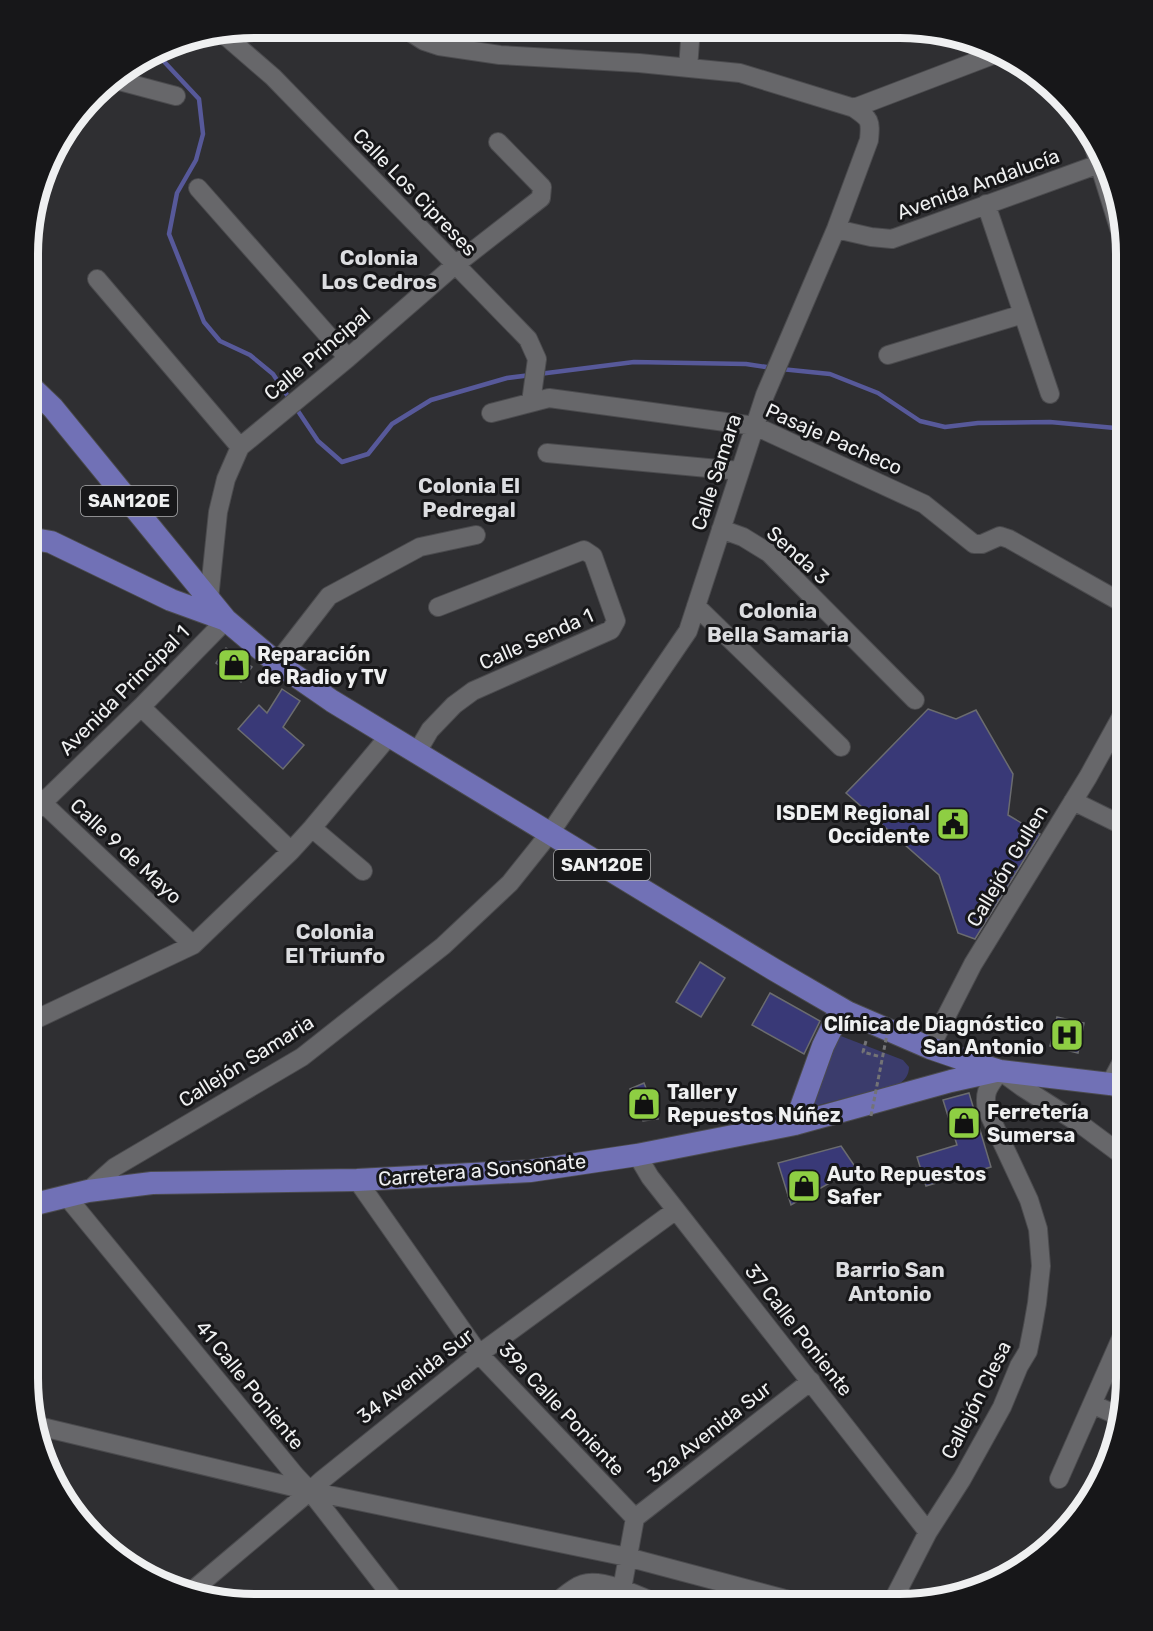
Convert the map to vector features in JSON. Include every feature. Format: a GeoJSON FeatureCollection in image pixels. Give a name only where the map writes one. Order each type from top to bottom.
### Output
{"type":"FeatureCollection","features":[{"type":"Feature","properties":{"kind":"main road","name":"SAN120E"},"geometry":{"type":"LineString","coordinates":[[38,394],[53,408],[226,620],[277,663],[332,701],[389,736],[841,1009],[930,1048],[1000,1071]]}},
{"type":"Feature","properties":{"kind":"main road","name":"SAN120E"},"geometry":{"type":"LineString","coordinates":[[38,540],[51,542],[171,600],[226,620]]}},
{"type":"Feature","properties":{"kind":"main road"},"geometry":{"type":"LineString","coordinates":[[795,1124],[824,1046],[841,1009]]}},
{"type":"Feature","properties":{"kind":"main road"},"geometry":{"type":"LineString","coordinates":[[1000,1071],[1116,1086]]}},
{"type":"Feature","properties":{"kind":"main road","name":"Carretera a Sonsonate"},"geometry":{"type":"LineString","coordinates":[[38,1203],[77,1194],[152,1183],[357,1180],[530,1171],[637,1155],[795,1124],[951,1081],[1000,1071]]}},
{"type":"Feature","properties":{"kind":"street"},"geometry":{"type":"LineString","coordinates":[[419,38],[439,46],[500,55],[639,63],[740,73],[854,108],[988,57]]}},
{"type":"Feature","properties":{"kind":"street"},"geometry":{"type":"LineString","coordinates":[[688,68],[690,38]]}},
{"type":"Feature","properties":{"kind":"street","name":"Calle Los Cipreses"},"geometry":{"type":"LineString","coordinates":[[229,39],[273,77],[528,339],[537,359],[531,402]]}},
{"type":"Feature","properties":{"kind":"street"},"geometry":{"type":"LineString","coordinates":[[123,81],[176,96]]}},
{"type":"Feature","properties":{"kind":"street","name":"Calle Samara"},"geometry":{"type":"LineString","coordinates":[[550,833],[688,631],[765,395],[836,229],[869,140],[870,127],[867,118],[854,108]]}},
{"type":"Feature","properties":{"kind":"street","name":"Calle Principal"},"geometry":{"type":"LineString","coordinates":[[209,599],[218,512],[226,479],[240,447],[348,358],[455,265],[541,198],[542,187],[498,142]]}},
{"type":"Feature","properties":{"kind":"street","name":"Avenida Andalucía"},"geometry":{"type":"LineString","coordinates":[[836,229],[892,239],[1096,165]]}},
{"type":"Feature","properties":{"kind":"street"},"geometry":{"type":"LineString","coordinates":[[198,188],[348,358]]}},
{"type":"Feature","properties":{"kind":"street"},"geometry":{"type":"LineString","coordinates":[[986,204],[1050,394]]}},
{"type":"Feature","properties":{"kind":"street"},"geometry":{"type":"LineString","coordinates":[[97,279],[240,447]]}},
{"type":"Feature","properties":{"kind":"street"},"geometry":{"type":"LineString","coordinates":[[888,355],[1023,314]]}},
{"type":"Feature","properties":{"kind":"street","name":"Pasaje Pacheco"},"geometry":{"type":"LineString","coordinates":[[490,413],[549,398],[755,426],[924,504],[974,544],[982,544],[1000,536],[1009,538],[1116,600]]}},
{"type":"Feature","properties":{"kind":"street"},"geometry":{"type":"LineString","coordinates":[[547,453],[740,471]]}},
{"type":"Feature","properties":{"kind":"street","name":"Senda 3"},"geometry":{"type":"LineString","coordinates":[[721,529],[743,537],[769,553],[915,700]]}},
{"type":"Feature","properties":{"kind":"street"},"geometry":{"type":"LineString","coordinates":[[277,663],[328,596],[420,547],[476,534]]}},
{"type":"Feature","properties":{"kind":"street","name":"Calle Senda 1"},"geometry":{"type":"LineString","coordinates":[[417,752],[430,730],[454,705],[473,691],[611,630],[616,621],[593,556],[584,550],[438,608]]}},
{"type":"Feature","properties":{"kind":"street"},"geometry":{"type":"LineString","coordinates":[[696,606],[841,747]]}},
{"type":"Feature","properties":{"kind":"street","name":"Avenida Principal 1"},"geometry":{"type":"LineString","coordinates":[[38,807],[226,620]]}},
{"type":"Feature","properties":{"kind":"street"},"geometry":{"type":"LineString","coordinates":[[141,707],[291,851]]}},
{"type":"Feature","properties":{"kind":"street","name":"Callejón Gullen"},"geometry":{"type":"LineString","coordinates":[[930,1048],[974,964],[1116,726]]}},
{"type":"Feature","properties":{"kind":"street"},"geometry":{"type":"LineString","coordinates":[[38,1018],[193,945],[291,851],[389,736]]}},
{"type":"Feature","properties":{"kind":"street"},"geometry":{"type":"LineString","coordinates":[[1108,741],[1116,745]]}},
{"type":"Feature","properties":{"kind":"street","name":"Calle 9 de Mayo"},"geometry":{"type":"LineString","coordinates":[[38,798],[193,945]]}},
{"type":"Feature","properties":{"kind":"street"},"geometry":{"type":"LineString","coordinates":[[1073,801],[1116,822]]}},
{"type":"Feature","properties":{"kind":"street"},"geometry":{"type":"LineString","coordinates":[[312,828],[363,871]]}},
{"type":"Feature","properties":{"kind":"street","name":"Callejón Samaria"},"geometry":{"type":"LineString","coordinates":[[77,1194],[115,1167],[302,1057],[443,946],[510,883],[550,833]]}},
{"type":"Feature","properties":{"kind":"street"},"geometry":{"type":"LineString","coordinates":[[1000,1071],[1116,1151]]}},
{"type":"Feature","properties":{"kind":"street","name":"Callejón Clesa"},"geometry":{"type":"LineString","coordinates":[[897,1594],[928,1532],[962,1479],[1002,1407],[1019,1366],[1028,1351],[1041,1266],[1038,1229],[1029,1200],[993,1125],[985,1101],[986,1092],[1000,1071]]}},
{"type":"Feature","properties":{"kind":"street","name":"37 Calle Poniente"},"geometry":{"type":"LineString","coordinates":[[637,1155],[650,1177],[928,1532]]}},
{"type":"Feature","properties":{"kind":"street","name":"39a Calle Poniente"},"geometry":{"type":"LineString","coordinates":[[357,1180],[479,1354],[635,1518]]}},
{"type":"Feature","properties":{"kind":"street","name":"41 Calle Poniente"},"geometry":{"type":"LineString","coordinates":[[77,1194],[390,1594]]}},
{"type":"Feature","properties":{"kind":"street","name":"34 Avenida Sur"},"geometry":{"type":"LineString","coordinates":[[198,1586],[322,1480],[479,1354],[676,1210]]}},
{"type":"Feature","properties":{"kind":"street"},"geometry":{"type":"LineString","coordinates":[[1059,1479],[1116,1348]]}},
{"type":"Feature","properties":{"kind":"street","name":"32a Avenida Sur"},"geometry":{"type":"LineString","coordinates":[[635,1518],[811,1381]]}},
{"type":"Feature","properties":{"kind":"street"},"geometry":{"type":"LineString","coordinates":[[1092,1404],[1113,1413]]}},
{"type":"Feature","properties":{"kind":"street"},"geometry":{"type":"LineString","coordinates":[[44,1427],[310,1491],[627,1557],[766,1594]]}},
{"type":"Feature","properties":{"kind":"street"},"geometry":{"type":"LineString","coordinates":[[622,1588],[635,1518]]}},
{"type":"Feature","properties":{"kind":"street"},"geometry":{"type":"LineString","coordinates":[[567,1594],[576,1587],[591,1583],[622,1588],[636,1594]]}},
{"type":"Feature","properties":{"kind":"path"},"geometry":{"type":"LineString","coordinates":[[871,1116],[890,1019]]}},
{"type":"Feature","properties":{"kind":"path"},"geometry":{"type":"LineString","coordinates":[[863,1052],[881,1057]]}},
{"type":"Feature","properties":{"kind":"shaded area"},"geometry":{"type":"Polygon","coordinates":[[[833,1033],[903,1060],[909,1067],[906,1077],[899,1084],[815,1106],[812,1102],[827,1067],[833,1033]]]}},
{"type":"Feature","properties":{"kind":"building","name":"Reparación de Radio y TV"},"geometry":{"type":"Polygon","coordinates":[[[226,648],[252,667],[241,682],[216,663],[226,648]]]}},
{"type":"Feature","properties":{"kind":"building"},"geometry":{"type":"Polygon","coordinates":[[[282,689],[300,701],[283,727],[304,745],[283,769],[238,729],[259,705],[267,713],[282,689]]]}},
{"type":"Feature","properties":{"kind":"building","name":"ISDEM Regional Occidente"},"geometry":{"type":"Polygon","coordinates":[[[928,709],[956,719],[976,710],[1013,774],[1008,815],[1040,834],[975,939],[958,933],[939,875],[846,793],[928,709]]]}},
{"type":"Feature","properties":{"kind":"building"},"geometry":{"type":"Polygon","coordinates":[[[700,962],[725,978],[701,1017],[676,1002],[700,962]]]}},
{"type":"Feature","properties":{"kind":"building"},"geometry":{"type":"Polygon","coordinates":[[[770,993],[820,1021],[804,1054],[752,1025],[770,993]]]}},
{"type":"Feature","properties":{"kind":"building","name":"Clínica de Diagnóstico San Antonio"},"geometry":{"type":"Polygon","coordinates":[[[1057,1017],[1084,1023],[1078,1053],[1050,1046],[1057,1017]]]}},
{"type":"Feature","properties":{"kind":"building","name":"Taller y Repuestos Núñez"},"geometry":{"type":"Polygon","coordinates":[[[644,1083],[658,1119],[643,1121],[630,1089],[644,1083]]]}},
{"type":"Feature","properties":{"kind":"building","name":"Ferretería Sumersa"},"geometry":{"type":"Polygon","coordinates":[[[969,1093],[991,1167],[926,1186],[917,1157],[957,1145],[943,1100],[969,1093]]]}},
{"type":"Feature","properties":{"kind":"building","name":"Auto Repuestos Safer"},"geometry":{"type":"Polygon","coordinates":[[[841,1146],[856,1168],[791,1205],[778,1163],[841,1146]]]}},
{"type":"Feature","properties":{"kind":"waterway"},"geometry":{"type":"LineString","coordinates":[[161,59],[199,99],[203,134],[196,160],[177,193],[169,234],[204,322],[220,341],[250,355],[273,374],[291,401]]}},
{"type":"Feature","properties":{"kind":"waterway"},"geometry":{"type":"LineString","coordinates":[[539,374],[634,362],[746,364],[773,368]]}},
{"type":"Feature","properties":{"kind":"waterway"},"geometry":{"type":"LineString","coordinates":[[781,369],[830,374],[878,393],[920,421],[945,427],[978,423],[1050,422],[1116,428]]}},
{"type":"Feature","properties":{"kind":"waterway"},"geometry":{"type":"LineString","coordinates":[[296,408],[318,441],[342,462],[368,454],[392,424],[431,400],[507,378],[531,375]]}},
{"type":"Feature","properties":{"kind":"place","name":"Reparación de Radio y TV"},"geometry":{"type":"Point","coordinates":[234,665]}},
{"type":"Feature","properties":{"kind":"place","name":"ISDEM Regional Occidente"},"geometry":{"type":"Point","coordinates":[953,824]}},
{"type":"Feature","properties":{"kind":"place","name":"Clínica de Diagnóstico San Antonio"},"geometry":{"type":"Point","coordinates":[1067,1035]}},
{"type":"Feature","properties":{"kind":"place","name":"Taller y Repuestos Núñez"},"geometry":{"type":"Point","coordinates":[644,1104]}},
{"type":"Feature","properties":{"kind":"place","name":"Ferretería Sumersa"},"geometry":{"type":"Point","coordinates":[964,1123]}},
{"type":"Feature","properties":{"kind":"place","name":"Auto Repuestos Safer"},"geometry":{"type":"Point","coordinates":[804,1186]}},
{"type":"Feature","properties":{"kind":"district","name":"Colonia Los Cedros"},"geometry":{"type":"Point","coordinates":[379,269]}},
{"type":"Feature","properties":{"kind":"district","name":"Colonia El Pedregal"},"geometry":{"type":"Point","coordinates":[469,497]}},
{"type":"Feature","properties":{"kind":"district","name":"Colonia Bella Samaria"},"geometry":{"type":"Point","coordinates":[778,622]}},
{"type":"Feature","properties":{"kind":"district","name":"Colonia El Triunfo"},"geometry":{"type":"Point","coordinates":[335,943]}},
{"type":"Feature","properties":{"kind":"district","name":"Barrio San Antonio"},"geometry":{"type":"Point","coordinates":[890,1281]}}]}
